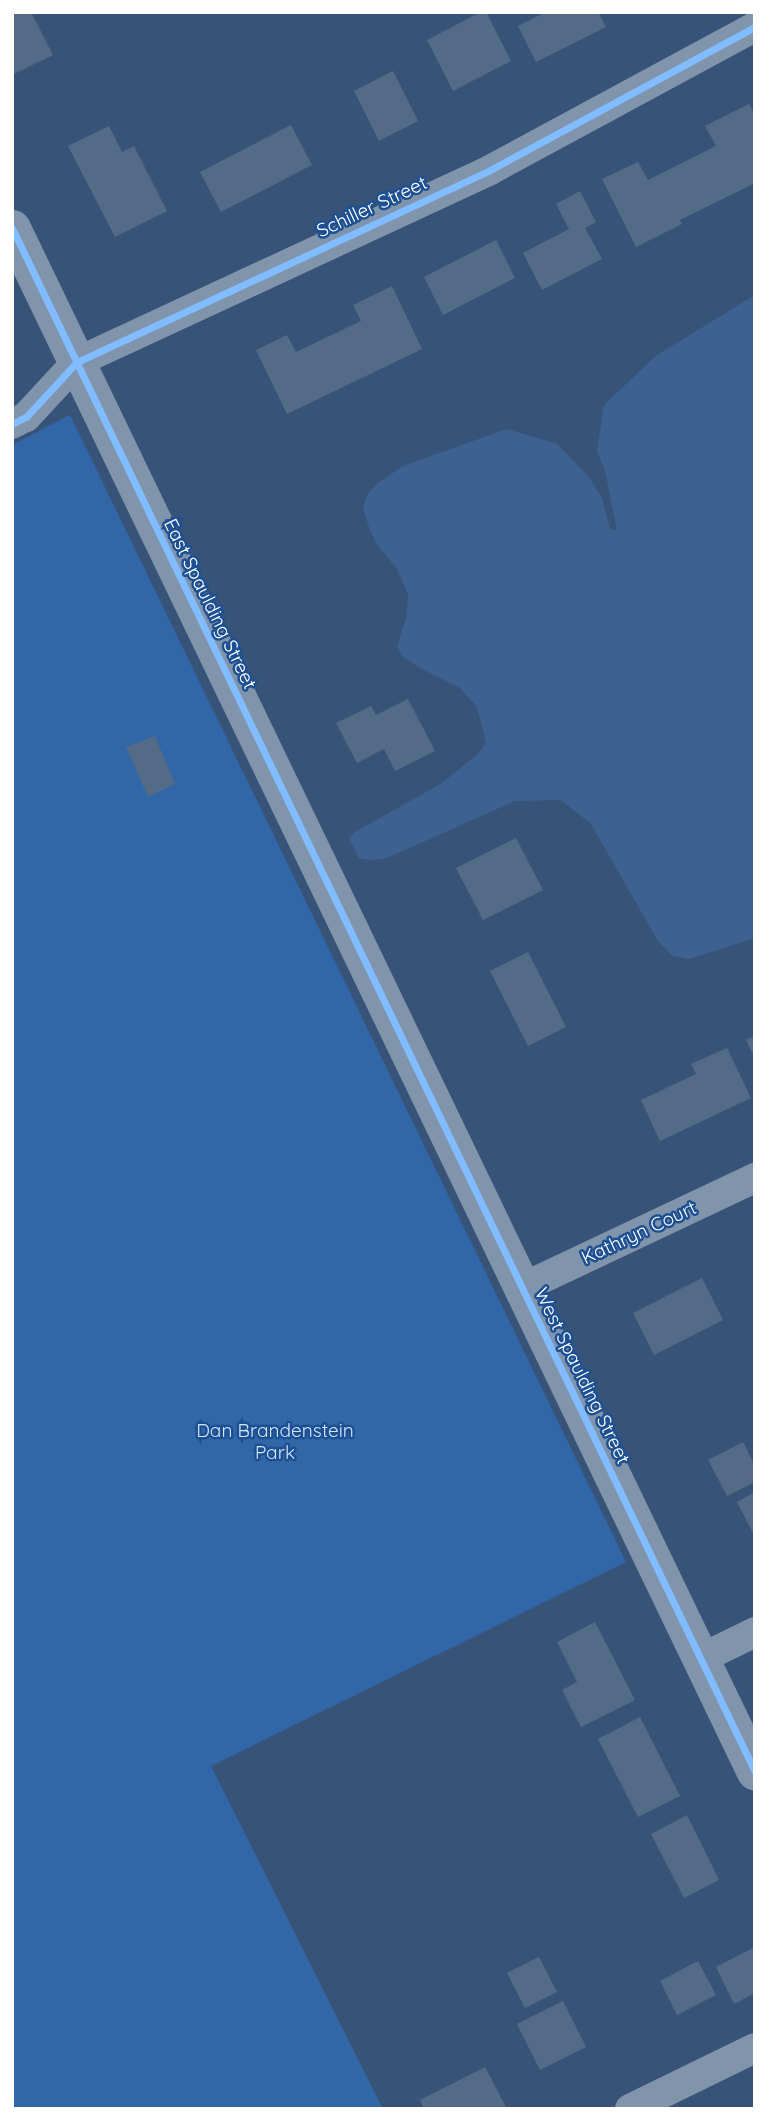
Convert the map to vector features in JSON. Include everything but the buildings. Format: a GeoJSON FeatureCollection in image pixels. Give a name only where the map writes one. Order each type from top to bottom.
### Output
{"type":"FeatureCollection","features":[{"type":"Feature","properties":{"kind":"street","name":"Schiller Street"},"geometry":{"type":"LineString","coordinates":[[12,424],[26,417],[77,362],[490,170],[755,27]]}},
{"type":"Feature","properties":{"kind":"street","name":"East Spaulding Street"},"geometry":{"type":"LineString","coordinates":[[12,228],[381,992]]}},
{"type":"Feature","properties":{"kind":"street","name":"West Spaulding Street"},"geometry":{"type":"LineString","coordinates":[[381,992],[755,1772]]}},
{"type":"Feature","properties":{"kind":"street","name":"Kathryn Court"},"geometry":{"type":"LineString","coordinates":[[522,1288],[755,1178]]}},
{"type":"Feature","properties":{"kind":"street"},"geometry":{"type":"LineString","coordinates":[[700,1659],[755,1632]]}},
{"type":"Feature","properties":{"kind":"street"},"geometry":{"type":"LineString","coordinates":[[630,2109],[755,2048]]}},
{"type":"Feature","properties":{"kind":"green space","name":"Dan Brandenstein Park"},"geometry":{"type":"Polygon","coordinates":[[[70,415],[626,1562],[211,1766],[383,2109],[12,2109],[12,445],[70,415]]]}},
{"type":"Feature","properties":{"kind":"shaded area"},"geometry":{"type":"Polygon","coordinates":[[[755,295],[755,938],[689,959],[672,956],[658,941],[591,824],[561,800],[515,801],[387,858],[359,858],[349,839],[355,832],[442,783],[478,754],[486,743],[477,707],[460,688],[402,656],[397,646],[407,615],[408,594],[397,569],[376,543],[370,530],[363,509],[367,495],[377,484],[403,466],[507,429],[557,444],[589,477],[602,498],[610,529],[617,530],[605,471],[597,451],[604,405],[657,355],[755,295]]]}},
{"type":"Feature","properties":{"kind":"cycle path"},"geometry":{"type":"LineString","coordinates":[[12,424],[26,417],[77,362],[490,170],[755,27]]}},
{"type":"Feature","properties":{"kind":"cycle path"},"geometry":{"type":"LineString","coordinates":[[12,228],[755,1772]]}}]}
